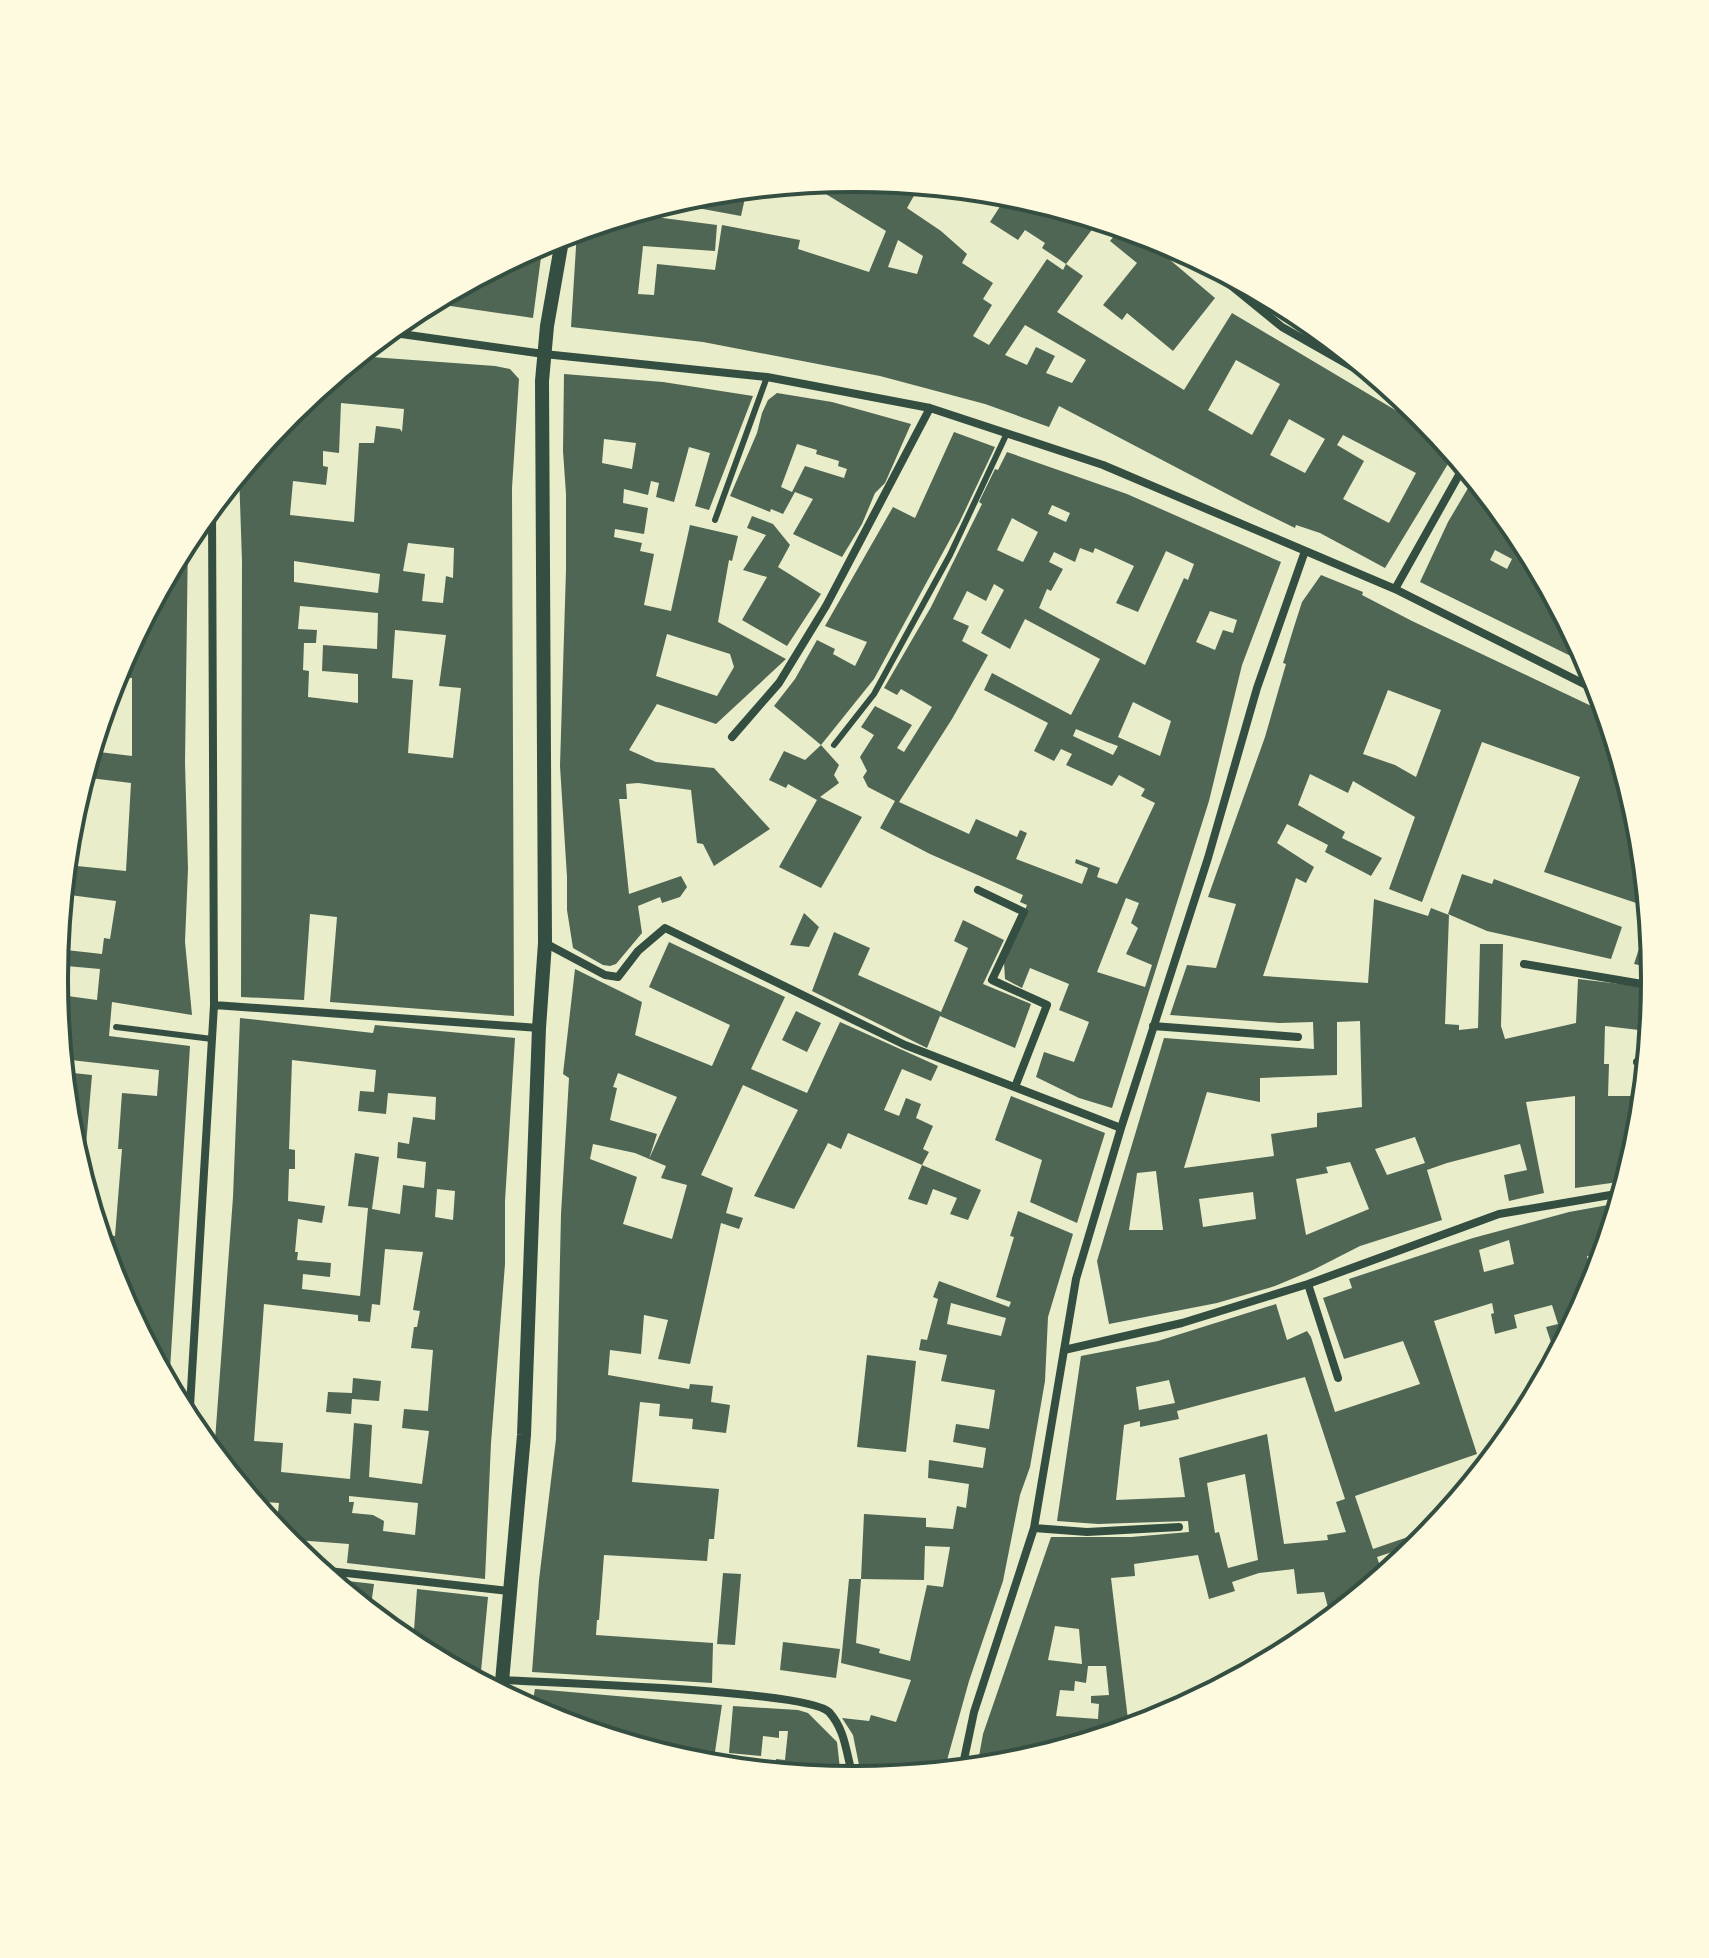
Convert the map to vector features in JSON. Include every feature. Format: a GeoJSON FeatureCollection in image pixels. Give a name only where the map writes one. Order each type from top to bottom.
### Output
{"type":"FeatureCollection","features":[{"type":"Feature","properties":{"kind":"street"},"geometry":{"type":"LineString","coordinates":[[502,1682],[524,1435],[545,943],[544,354],[561,249]]}},
{"type":"Feature","properties":{"kind":"street"},"geometry":{"type":"LineString","coordinates":[[1243,296],[1282,327],[1337,358]]}},
{"type":"Feature","properties":{"kind":"street"},"geometry":{"type":"LineString","coordinates":[[405,334],[544,354],[767,377],[930,408],[1103,465],[1395,589],[1583,683]]}},
{"type":"Feature","properties":{"kind":"street"},"geometry":{"type":"LineString","coordinates":[[732,737],[779,683],[826,606],[930,408]]}},
{"type":"Feature","properties":{"kind":"street"},"geometry":{"type":"LineString","coordinates":[[1395,589],[1459,476]]}},
{"type":"Feature","properties":{"kind":"street"},"geometry":{"type":"LineString","coordinates":[[190,1399],[214,1005],[212,526]]}},
{"type":"Feature","properties":{"kind":"street"},"geometry":{"type":"LineString","coordinates":[[964,1758],[974,1712],[1034,1528],[1076,1279],[1208,858],[1257,688],[1305,551]]}},
{"type":"Feature","properties":{"kind":"street"},"geometry":{"type":"LineString","coordinates":[[978,890],[1024,912],[992,980],[1047,1005],[1015,1087]]}},
{"type":"Feature","properties":{"kind":"street"},"geometry":{"type":"LineString","coordinates":[[545,943],[605,975],[618,977],[638,951],[665,928],[905,1045],[1121,1128]]}},
{"type":"Feature","properties":{"kind":"street"},"geometry":{"type":"LineString","coordinates":[[1524,964],[1641,984]]}},
{"type":"Feature","properties":{"kind":"street"},"geometry":{"type":"LineString","coordinates":[[214,1005],[539,1028]]}},
{"type":"Feature","properties":{"kind":"street"},"geometry":{"type":"LineString","coordinates":[[1153,1026],[1298,1037]]}},
{"type":"Feature","properties":{"kind":"street"},"geometry":{"type":"LineString","coordinates":[[1064,1350],[1182,1323],[1308,1284],[1499,1214],[1610,1195]]}},
{"type":"Feature","properties":{"kind":"street"},"geometry":{"type":"LineString","coordinates":[[1308,1284],[1338,1378]]}},
{"type":"Feature","properties":{"kind":"street"},"geometry":{"type":"LineString","coordinates":[[1034,1528],[1087,1532],[1179,1527]]}},
{"type":"Feature","properties":{"kind":"street"},"geometry":{"type":"LineString","coordinates":[[339,1572],[509,1591]]}},
{"type":"Feature","properties":{"kind":"street"},"geometry":{"type":"LineString","coordinates":[[514,1687],[740,1694],[811,1703],[828,1711],[845,1739],[851,1766]]}},
{"type":"Feature","properties":{"kind":"lane"},"geometry":{"type":"LineString","coordinates":[[715,520],[767,377]]}},
{"type":"Feature","properties":{"kind":"lane"},"geometry":{"type":"LineString","coordinates":[[834,745],[874,694],[950,555],[1007,433]]}},
{"type":"Feature","properties":{"kind":"lane"},"geometry":{"type":"LineString","coordinates":[[116,1027],[212,1039]]}},
{"type":"Feature","properties":{"kind":"building"},"geometry":{"type":"Polygon","coordinates":[[[825,193],[914,195],[907,208],[941,231],[967,254],[962,263],[993,283],[983,299],[992,305],[973,336],[989,345],[1047,259],[1063,270],[1066,264],[1083,276],[1057,312],[1184,390],[1232,313],[1400,413],[1448,463],[1385,568],[1320,533],[1296,525],[1295,528],[1248,505],[1059,406],[1049,427],[985,404],[880,376],[703,342],[571,327],[576,244],[651,219],[717,225],[715,251],[643,246],[638,294],[654,295],[657,264],[715,270],[722,225],[800,240],[798,249],[869,272],[886,231],[825,193]],[[898,240],[888,267],[917,274],[923,256],[898,240]],[[1025,325],[1005,355],[1027,365],[1036,347],[1055,356],[1046,373],[1072,383],[1086,360],[1025,325]],[[1236,360],[1208,410],[1252,435],[1280,384],[1236,360]],[[1289,419],[1270,455],[1305,473],[1325,439],[1289,419]],[[1343,435],[1337,445],[1364,461],[1343,499],[1389,523],[1416,473],[1343,435]]]}},
{"type":"Feature","properties":{"kind":"building"},"geometry":{"type":"Polygon","coordinates":[[[744,200],[741,216],[699,208],[744,200]]]}},
{"type":"Feature","properties":{"kind":"building"},"geometry":{"type":"Polygon","coordinates":[[[1000,207],[1092,229],[1066,264],[1042,248],[1045,243],[1025,230],[1018,240],[990,222],[1000,207]]]}},
{"type":"Feature","properties":{"kind":"building"},"geometry":{"type":"Polygon","coordinates":[[[1114,236],[1168,258],[1215,298],[1173,351],[1127,313],[1122,320],[1103,305],[1137,263],[1110,241],[1114,236]]]}},
{"type":"Feature","properties":{"kind":"building"},"geometry":{"type":"Polygon","coordinates":[[[541,258],[533,318],[449,306],[541,258]]]}},
{"type":"Feature","properties":{"kind":"building"},"geometry":{"type":"Polygon","coordinates":[[[373,357],[495,366],[510,369],[519,379],[512,488],[514,1016],[330,1002],[337,917],[310,914],[304,1000],[241,997],[240,489],[298,423],[373,357]],[[341,403],[339,453],[323,451],[323,466],[328,467],[326,485],[293,481],[290,515],[354,522],[359,443],[374,443],[376,426],[400,429],[402,432],[404,409],[341,403]],[[408,543],[403,571],[425,574],[422,601],[443,603],[446,576],[453,578],[454,548],[408,543]],[[294,561],[294,582],[378,593],[380,574],[294,561]],[[300,606],[298,629],[317,630],[316,643],[304,643],[303,670],[309,671],[308,697],[358,703],[358,674],[322,671],[323,645],[377,649],[378,613],[300,606]],[[395,630],[392,678],[413,680],[408,753],[453,758],[461,688],[439,686],[446,635],[395,630]]]}},
{"type":"Feature","properties":{"kind":"building"},"geometry":{"type":"Polygon","coordinates":[[[564,374],[663,382],[753,396],[709,510],[695,506],[710,453],[689,447],[674,502],[656,497],[659,483],[651,481],[648,495],[624,489],[623,503],[648,508],[644,534],[615,529],[614,537],[642,543],[640,551],[654,554],[644,605],[671,611],[690,525],[738,536],[732,561],[729,560],[718,622],[786,659],[716,724],[657,704],[629,750],[656,762],[714,768],[770,829],[714,866],[703,844],[697,843],[691,790],[626,784],[627,799],[619,799],[629,894],[681,876],[687,887],[680,897],[662,903],[660,897],[638,906],[642,933],[616,964],[610,966],[573,948],[567,910],[560,766],[566,570],[564,374]],[[604,439],[602,463],[632,469],[636,443],[604,439]],[[667,634],[656,676],[717,696],[734,667],[730,654],[667,634]]]}},
{"type":"Feature","properties":{"kind":"building"},"geometry":{"type":"Polygon","coordinates":[[[777,393],[832,402],[911,424],[885,483],[875,493],[862,524],[842,557],[793,534],[813,499],[795,492],[783,514],[730,496],[768,400],[777,393]],[[797,444],[781,487],[792,492],[805,466],[844,478],[847,469],[838,466],[839,461],[816,454],[817,450],[797,444]]]}},
{"type":"Feature","properties":{"kind":"building"},"geometry":{"type":"Polygon","coordinates":[[[954,432],[995,447],[960,521],[874,679],[821,745],[774,706],[795,679],[817,640],[835,649],[833,654],[855,666],[867,642],[825,626],[893,507],[915,518],[954,432]]]}},
{"type":"Feature","properties":{"kind":"building"},"geometry":{"type":"Polygon","coordinates":[[[1007,452],[1127,494],[1281,562],[1242,665],[1209,801],[1112,1108],[1079,1098],[1036,1077],[1044,1052],[1074,1062],[1089,1022],[1059,1010],[1069,984],[1030,968],[1022,988],[1005,979],[1004,962],[1027,905],[1020,902],[1023,895],[880,828],[895,801],[868,787],[863,777],[867,771],[860,757],[874,735],[861,727],[875,706],[912,725],[897,748],[904,752],[932,707],[901,689],[897,695],[884,688],[931,607],[982,504],[979,502],[995,469],[998,470],[1007,452]],[[1052,505],[1048,514],[1066,522],[1070,513],[1052,505]],[[1012,518],[997,550],[1023,562],[1038,532],[1012,518]],[[1080,548],[1075,562],[1054,552],[1049,562],[1063,569],[1051,591],[1047,589],[1039,608],[1145,665],[1184,578],[1188,580],[1194,564],[1166,551],[1138,612],[1116,603],[1134,566],[1095,548],[1093,553],[1080,548]],[[994,584],[986,601],[967,591],[953,619],[969,626],[962,641],[988,655],[899,802],[969,834],[976,819],[1017,837],[1020,830],[1027,833],[1016,859],[1082,884],[1088,868],[1075,863],[1076,859],[1100,868],[1097,877],[1117,884],[1155,803],[1141,796],[1145,789],[1119,775],[1112,786],[1066,765],[1072,754],[1061,749],[1054,761],[1034,751],[1048,723],[984,690],[992,673],[1071,715],[1100,659],[1025,619],[1010,649],[981,633],[1004,590],[994,584]],[[1210,611],[1196,642],[1215,650],[1223,630],[1233,633],[1237,620],[1210,611]],[[1133,702],[1118,737],[1160,756],[1171,721],[1133,702]],[[1076,729],[1073,736],[1113,755],[1118,746],[1076,729]],[[1126,898],[1097,972],[1145,987],[1152,965],[1126,954],[1138,928],[1131,923],[1139,903],[1126,898]]]}},
{"type":"Feature","properties":{"kind":"building"},"geometry":{"type":"Polygon","coordinates":[[[1468,488],[1536,586],[1571,656],[1420,582],[1448,522],[1468,488]],[[1495,550],[1490,560],[1507,569],[1512,559],[1495,550]]]}},
{"type":"Feature","properties":{"kind":"building"},"geometry":{"type":"Polygon","coordinates":[[[752,516],[773,524],[790,545],[778,567],[821,594],[787,646],[742,620],[767,577],[743,570],[766,535],[747,528],[752,516]]]}},
{"type":"Feature","properties":{"kind":"building"},"geometry":{"type":"Polygon","coordinates":[[[188,563],[185,763],[188,869],[185,942],[192,1015],[112,1002],[109,1036],[190,1046],[170,1367],[149,1327],[111,1236],[115,1236],[122,1149],[118,1149],[122,1093],[157,1096],[159,1070],[73,1060],[70,1030],[69,996],[97,1000],[100,969],[69,966],[69,950],[102,954],[104,938],[110,939],[116,901],[73,895],[75,876],[82,833],[77,866],[126,871],[131,783],[94,779],[102,752],[132,756],[132,678],[128,678],[149,631],[188,563]]]}},
{"type":"Feature","properties":{"kind":"building"},"geometry":{"type":"Polygon","coordinates":[[[1321,575],[1363,592],[1362,595],[1412,621],[1592,706],[1614,775],[1626,826],[1637,903],[1544,872],[1580,777],[1482,742],[1422,902],[1389,889],[1415,817],[1353,781],[1348,793],[1310,774],[1298,805],[1345,832],[1342,838],[1382,858],[1371,876],[1325,852],[1328,845],[1287,824],[1277,843],[1314,867],[1306,883],[1296,878],[1263,976],[1368,983],[1374,899],[1428,916],[1431,908],[1449,915],[1445,1024],[1459,1025],[1459,1030],[1478,1028],[1480,944],[1503,944],[1501,1026],[1505,1039],[1576,1023],[1578,979],[1641,986],[1639,1030],[1605,1026],[1604,1064],[1609,1064],[1608,1096],[1632,1096],[1614,1183],[1575,1188],[1575,1096],[1526,1102],[1544,1193],[1509,1201],[1504,1175],[1527,1170],[1520,1144],[1447,1163],[1427,1170],[1442,1220],[1360,1246],[1275,1286],[1217,1303],[1109,1324],[1097,1261],[1164,1038],[1314,1049],[1313,1022],[1279,1023],[1170,1015],[1187,965],[1216,968],[1236,904],[1208,897],[1265,737],[1286,664],[1283,663],[1302,602],[1321,575]],[[1388,690],[1363,754],[1395,765],[1416,777],[1441,710],[1388,690]],[[1360,1021],[1337,1022],[1337,1075],[1260,1078],[1260,1102],[1207,1092],[1184,1168],[1274,1156],[1271,1134],[1317,1127],[1317,1113],[1362,1107],[1360,1021]],[[1415,1137],[1375,1149],[1387,1175],[1425,1163],[1415,1137]],[[1350,1162],[1326,1167],[1328,1173],[1296,1179],[1306,1235],[1369,1209],[1350,1162]],[[1156,1171],[1137,1173],[1129,1230],[1163,1230],[1156,1171]],[[1253,1192],[1199,1199],[1203,1227],[1256,1219],[1253,1192]]]}},
{"type":"Feature","properties":{"kind":"building"},"geometry":{"type":"Polygon","coordinates":[[[821,745],[839,765],[834,775],[839,783],[820,797],[862,817],[821,888],[779,867],[817,800],[788,784],[786,788],[769,780],[784,751],[805,760],[821,745]]]}},
{"type":"Feature","properties":{"kind":"building"},"geometry":{"type":"Polygon","coordinates":[[[1462,874],[1492,884],[1494,879],[1622,927],[1611,959],[1487,931],[1448,914],[1462,874]]]}},
{"type":"Feature","properties":{"kind":"building"},"geometry":{"type":"Polygon","coordinates":[[[804,913],[819,927],[809,947],[790,945],[804,913]]]}},
{"type":"Feature","properties":{"kind":"building"},"geometry":{"type":"Polygon","coordinates":[[[963,920],[1004,940],[983,984],[1031,1004],[1015,1048],[940,1016],[927,1048],[812,991],[834,932],[870,948],[858,975],[941,1012],[968,948],[954,941],[963,920]]]}},
{"type":"Feature","properties":{"kind":"building"},"geometry":{"type":"Polygon","coordinates":[[[669,942],[785,997],[751,1069],[807,1093],[840,1022],[938,1066],[931,1081],[902,1069],[884,1110],[899,1116],[906,1098],[921,1104],[916,1118],[933,1126],[923,1149],[929,1152],[922,1165],[848,1133],[841,1149],[828,1143],[794,1209],[754,1196],[798,1110],[743,1085],[701,1175],[733,1188],[726,1213],[743,1218],[739,1229],[721,1223],[690,1364],[658,1359],[668,1320],[644,1315],[641,1354],[610,1350],[608,1375],[689,1389],[690,1384],[713,1386],[711,1402],[730,1405],[726,1433],[692,1429],[693,1419],[659,1416],[660,1404],[640,1402],[632,1482],[719,1489],[714,1539],[709,1539],[707,1561],[604,1555],[596,1635],[713,1643],[712,1683],[532,1672],[539,1580],[556,1439],[561,1214],[569,1078],[563,1074],[575,969],[642,1002],[635,1035],[712,1066],[730,1025],[649,987],[669,942]],[[618,1073],[613,1087],[617,1088],[610,1120],[657,1134],[649,1159],[677,1097],[618,1073]],[[593,1144],[590,1159],[637,1177],[623,1224],[672,1239],[687,1185],[661,1178],[666,1166],[635,1153],[593,1144]]]}},
{"type":"Feature","properties":{"kind":"building"},"geometry":{"type":"Polygon","coordinates":[[[1640,946],[1640,965],[1634,964],[1640,946]]]}},
{"type":"Feature","properties":{"kind":"building"},"geometry":{"type":"Polygon","coordinates":[[[796,1011],[821,1023],[807,1052],[782,1040],[796,1011]]]}},
{"type":"Feature","properties":{"kind":"building"},"geometry":{"type":"Polygon","coordinates":[[[240,1018],[373,1033],[375,1025],[515,1038],[505,1201],[505,1264],[491,1443],[485,1579],[347,1563],[349,1544],[304,1541],[278,1514],[279,1503],[267,1502],[215,1436],[233,1197],[240,1018]],[[292,1060],[289,1149],[295,1150],[295,1169],[289,1169],[288,1201],[325,1206],[322,1223],[298,1219],[295,1252],[298,1252],[297,1260],[331,1263],[330,1277],[303,1274],[302,1289],[360,1296],[368,1208],[348,1206],[355,1153],[379,1157],[372,1209],[400,1214],[403,1185],[424,1188],[426,1162],[397,1158],[398,1142],[409,1144],[413,1117],[435,1120],[436,1097],[388,1093],[386,1114],[358,1111],[360,1091],[374,1092],[376,1070],[292,1060]],[[437,1189],[435,1217],[453,1220],[455,1191],[437,1189]],[[385,1249],[380,1305],[372,1304],[370,1322],[358,1321],[358,1315],[264,1304],[254,1441],[283,1443],[281,1472],[350,1479],[354,1423],[372,1425],[369,1477],[422,1484],[429,1431],[402,1428],[404,1409],[428,1411],[433,1350],[411,1348],[420,1311],[413,1310],[423,1252],[385,1249]],[[349,1496],[349,1502],[354,1502],[352,1513],[373,1515],[384,1521],[383,1531],[415,1535],[418,1503],[349,1496]]]}},
{"type":"Feature","properties":{"kind":"building"},"geometry":{"type":"Polygon","coordinates":[[[74,1073],[92,1075],[86,1145],[74,1073]]]}},
{"type":"Feature","properties":{"kind":"building"},"geometry":{"type":"Polygon","coordinates":[[[1011,1096],[1105,1133],[1077,1223],[1030,1202],[1042,1160],[995,1140],[1011,1096]]]}},
{"type":"Feature","properties":{"kind":"building"},"geometry":{"type":"Polygon","coordinates":[[[922,1165],[981,1190],[968,1220],[950,1214],[957,1198],[933,1189],[927,1205],[908,1199],[922,1165]]]}},
{"type":"Feature","properties":{"kind":"building"},"geometry":{"type":"Polygon","coordinates":[[[1607,1205],[1581,1280],[1551,1343],[1546,1327],[1558,1324],[1552,1305],[1514,1315],[1517,1328],[1495,1334],[1492,1303],[1434,1321],[1477,1454],[1355,1496],[1373,1549],[1409,1536],[1393,1552],[1377,1557],[1379,1564],[1328,1607],[1324,1592],[1297,1594],[1294,1569],[1259,1573],[1232,1582],[1235,1591],[1209,1599],[1198,1555],[1134,1564],[1135,1576],[1111,1578],[1128,1716],[1058,1739],[979,1755],[983,1734],[1051,1537],[1131,1537],[1189,1532],[1188,1521],[1098,1524],[1057,1521],[1081,1356],[1158,1341],[1276,1304],[1287,1340],[1307,1331],[1311,1337],[1335,1412],[1420,1384],[1403,1341],[1344,1359],[1323,1298],[1352,1288],[1349,1279],[1473,1238],[1569,1212],[1607,1205]],[[1509,1240],[1479,1250],[1484,1272],[1514,1264],[1509,1240]],[[1305,1377],[1177,1411],[1179,1419],[1140,1427],[1140,1421],[1124,1425],[1116,1500],[1185,1497],[1179,1458],[1267,1434],[1284,1544],[1328,1540],[1327,1535],[1346,1532],[1336,1502],[1345,1499],[1305,1377]],[[1169,1380],[1136,1387],[1139,1410],[1175,1403],[1169,1380]],[[1245,1474],[1207,1483],[1215,1533],[1219,1532],[1228,1568],[1258,1560],[1245,1474]],[[1055,1626],[1048,1660],[1082,1664],[1079,1629],[1055,1626]],[[1088,1666],[1086,1683],[1075,1681],[1074,1691],[1060,1690],[1056,1716],[1098,1719],[1099,1704],[1091,1703],[1091,1696],[1109,1695],[1106,1666],[1088,1666]]]}},
{"type":"Feature","properties":{"kind":"building"},"geometry":{"type":"Polygon","coordinates":[[[1018,1211],[1073,1234],[1048,1317],[1045,1381],[1030,1467],[1020,1495],[1003,1581],[969,1681],[947,1760],[859,1765],[853,1735],[842,1718],[869,1721],[871,1715],[896,1722],[911,1680],[841,1663],[849,1579],[861,1579],[864,1514],[926,1518],[926,1527],[953,1529],[957,1506],[966,1508],[969,1484],[928,1478],[929,1460],[983,1468],[986,1448],[953,1442],[956,1424],[989,1429],[995,1390],[941,1381],[947,1355],[919,1350],[921,1339],[927,1340],[938,1299],[933,1297],[939,1281],[1009,1307],[1011,1302],[996,1297],[1014,1237],[1010,1236],[1018,1211]],[[951,1303],[947,1324],[1001,1336],[1006,1318],[951,1303]],[[925,1546],[924,1580],[861,1579],[856,1643],[910,1661],[927,1585],[943,1587],[950,1547],[925,1546]]]}},
{"type":"Feature","properties":{"kind":"building"},"geometry":{"type":"Polygon","coordinates":[[[867,1355],[916,1361],[906,1452],[857,1447],[867,1355]]]}},
{"type":"Feature","properties":{"kind":"building"},"geometry":{"type":"Polygon","coordinates":[[[353,1378],[381,1381],[379,1401],[352,1399],[351,1414],[326,1412],[328,1392],[352,1393],[353,1378]]]}},
{"type":"Feature","properties":{"kind":"building"},"geometry":{"type":"Polygon","coordinates":[[[723,1573],[741,1574],[735,1645],[717,1644],[723,1573]]]}},
{"type":"Feature","properties":{"kind":"building"},"geometry":{"type":"Polygon","coordinates":[[[350,1581],[374,1584],[372,1600],[350,1581]]]}},
{"type":"Feature","properties":{"kind":"building"},"geometry":{"type":"Polygon","coordinates":[[[417,1589],[488,1597],[481,1670],[414,1630],[417,1589]]]}},
{"type":"Feature","properties":{"kind":"building"},"geometry":{"type":"Polygon","coordinates":[[[783,1642],[840,1649],[836,1678],[780,1670],[783,1642]]]}},
{"type":"Feature","properties":{"kind":"building"},"geometry":{"type":"Polygon","coordinates":[[[535,1689],[722,1705],[715,1752],[651,1739],[602,1724],[534,1696],[535,1689]]]}},
{"type":"Feature","properties":{"kind":"building"},"geometry":{"type":"Polygon","coordinates":[[[733,1706],[798,1710],[808,1713],[837,1742],[840,1765],[776,1761],[785,1760],[788,1731],[779,1731],[779,1738],[763,1736],[761,1756],[729,1753],[733,1706]]]}}]}
